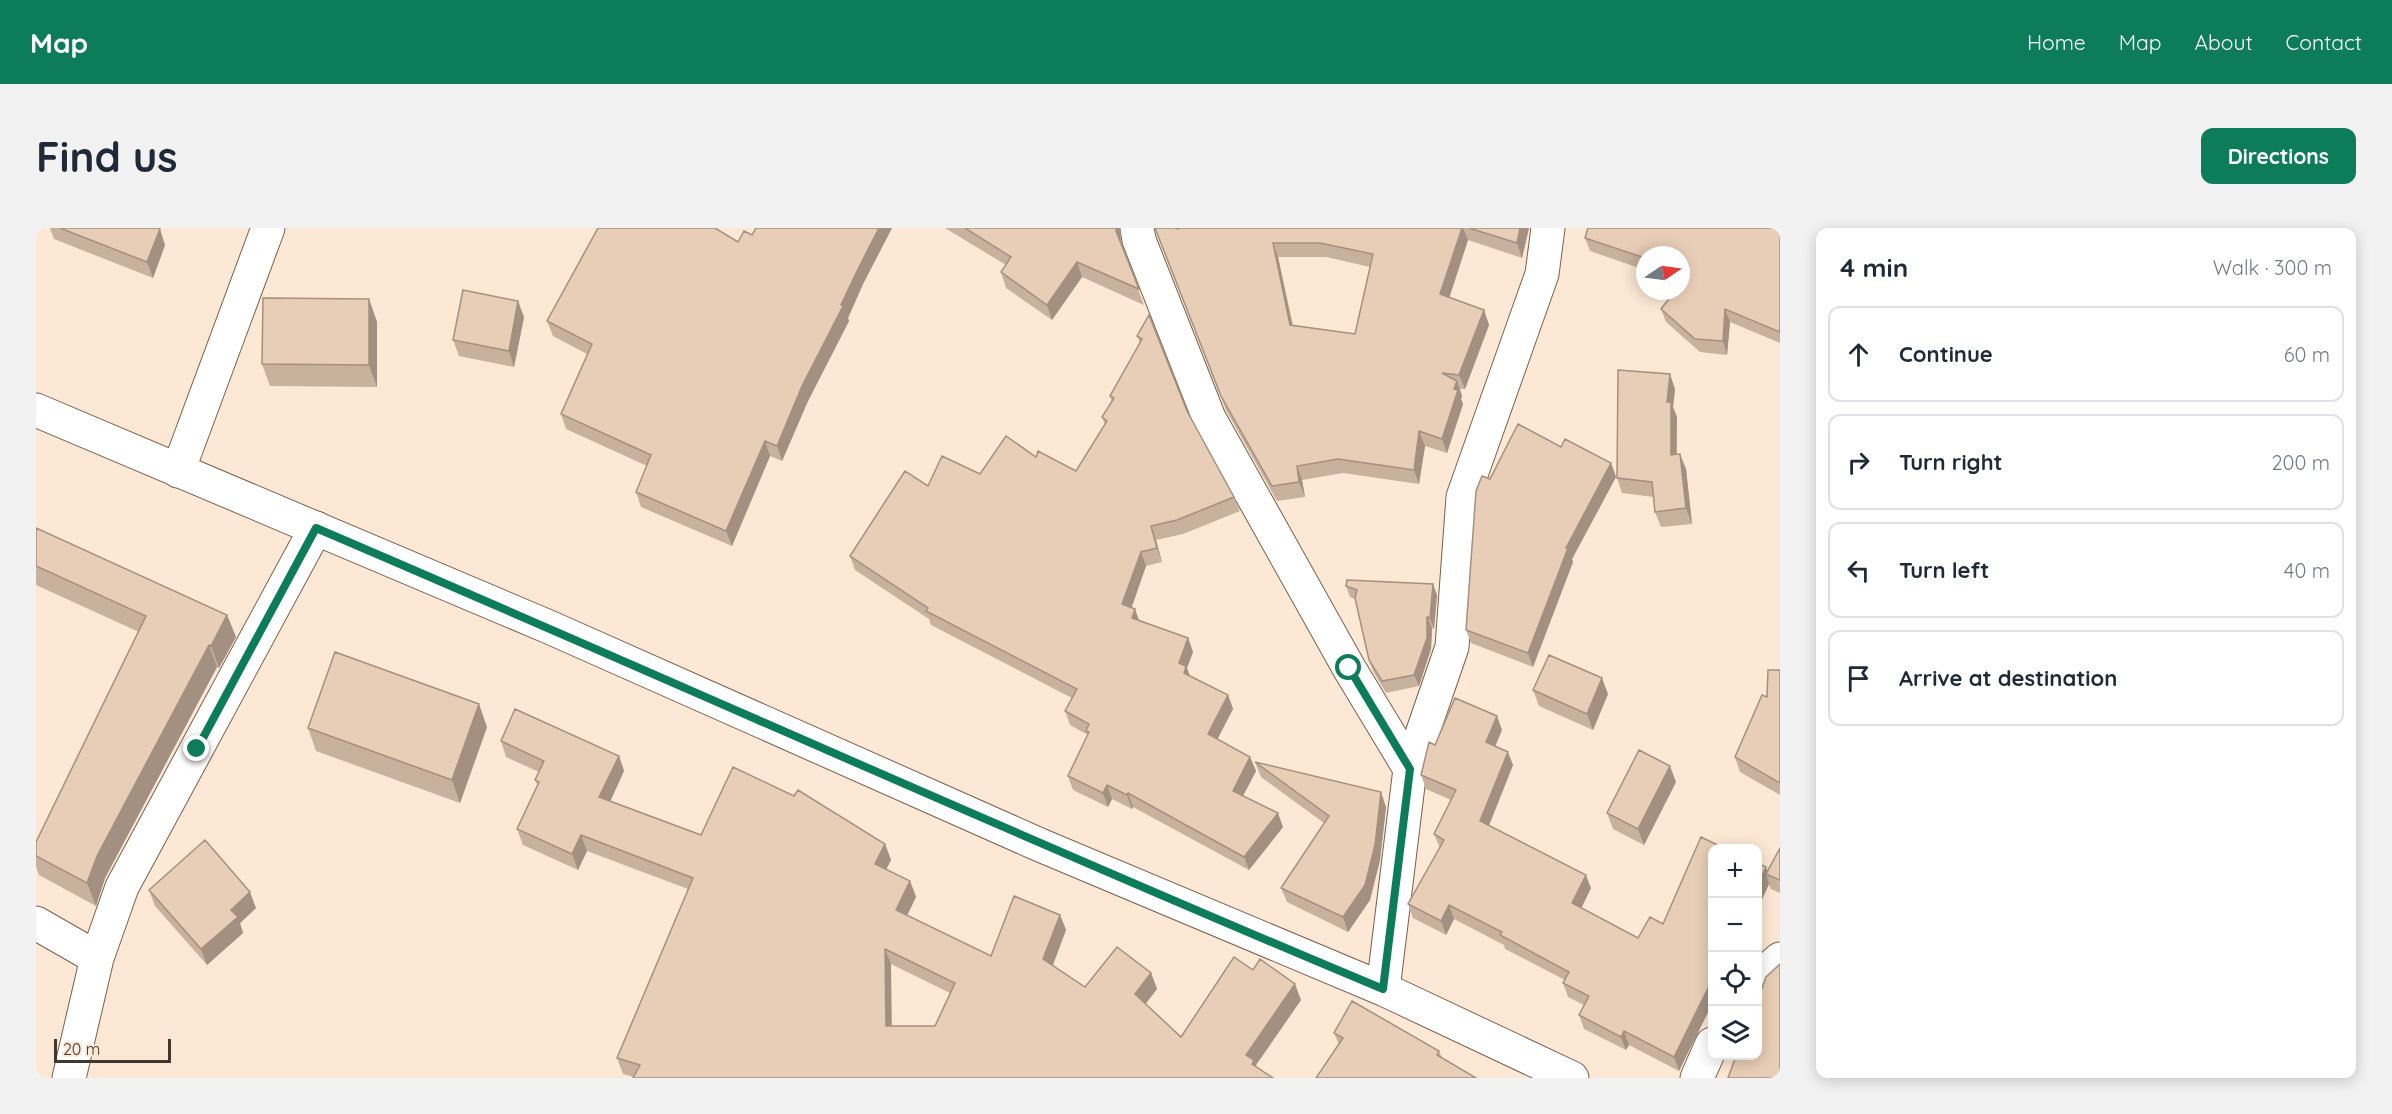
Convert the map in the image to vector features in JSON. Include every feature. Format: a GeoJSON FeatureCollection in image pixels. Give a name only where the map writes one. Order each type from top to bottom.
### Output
{"type":"FeatureCollection","features":[{"type":"Feature","properties":{"kind":"street"},"geometry":{"type":"LineString","coordinates":[[178,471],[268,228]]}},
{"type":"Feature","properties":{"kind":"street"},"geometry":{"type":"LineString","coordinates":[[1137,228],[1139,240],[1209,418],[1349,668],[1410,769]]}},
{"type":"Feature","properties":{"kind":"street"},"geometry":{"type":"LineString","coordinates":[[1383,989],[1410,769],[1452,647],[1463,496],[1542,273],[1548,228]]}},
{"type":"Feature","properties":{"kind":"street"},"geometry":{"type":"LineString","coordinates":[[36,410],[771,723],[1040,845],[1383,989],[1572,1078]]}},
{"type":"Feature","properties":{"kind":"street"},"geometry":{"type":"LineString","coordinates":[[69,1078],[97,958],[122,887],[316,528]]}},
{"type":"Feature","properties":{"kind":"street"},"geometry":{"type":"LineString","coordinates":[[36,923],[97,958]]}},
{"type":"Feature","properties":{"kind":"street"},"geometry":{"type":"LineString","coordinates":[[1762,975],[1780,958]]}},
{"type":"Feature","properties":{"kind":"street"},"geometry":{"type":"LineString","coordinates":[[1697,1078],[1708,1055]]}},
{"type":"Feature","properties":{"kind":"building"},"geometry":{"type":"Polygon","coordinates":[[[60,228],[157,228],[160,229],[147,262],[60,228]]]}},
{"type":"Feature","properties":{"kind":"building"},"geometry":{"type":"Polygon","coordinates":[[[598,228],[715,228],[738,242],[744,231],[752,235],[756,228],[879,228],[841,305],[843,306],[802,386],[777,446],[765,441],[726,531],[636,492],[651,455],[561,414],[592,344],[547,321],[598,228]]]}},
{"type":"Feature","properties":{"kind":"building"},"geometry":{"type":"Polygon","coordinates":[[[965,228],[1116,228],[1139,289],[1077,262],[1047,305],[1001,272],[1011,257],[965,228]]]}},
{"type":"Feature","properties":{"kind":"building"},"geometry":{"type":"Polygon","coordinates":[[[1155,228],[1462,228],[1440,294],[1484,310],[1459,375],[1442,373],[1457,381],[1454,389],[1458,390],[1442,439],[1419,431],[1414,470],[1338,459],[1297,466],[1299,482],[1272,486],[1221,396],[1155,228]],[[1273,243],[1290,325],[1355,334],[1373,254],[1320,243],[1273,243]]]}},
{"type":"Feature","properties":{"kind":"building"},"geometry":{"type":"Polygon","coordinates":[[[1469,228],[1520,228],[1517,243],[1469,228]]]}},
{"type":"Feature","properties":{"kind":"building"},"geometry":{"type":"Polygon","coordinates":[[[1588,228],[1780,228],[1780,332],[1725,309],[1723,341],[1695,339],[1661,309],[1668,300],[1690,300],[1690,246],[1636,246],[1636,255],[1585,238],[1588,228]]]}},
{"type":"Feature","properties":{"kind":"building"},"geometry":{"type":"Polygon","coordinates":[[[463,290],[518,301],[509,351],[453,340],[463,290]]]}},
{"type":"Feature","properties":{"kind":"building"},"geometry":{"type":"Polygon","coordinates":[[[263,298],[369,299],[369,365],[262,364],[263,298]]]}},
{"type":"Feature","properties":{"kind":"building"},"geometry":{"type":"Polygon","coordinates":[[[1149,315],[1187,411],[1234,497],[1177,520],[1151,526],[1157,548],[1141,552],[1122,604],[1135,609],[1132,618],[1188,638],[1179,663],[1186,666],[1184,673],[1228,695],[1208,734],[1250,757],[1233,791],[1278,813],[1244,857],[1128,793],[1127,795],[1107,785],[1103,793],[1068,776],[1089,732],[1086,731],[1089,724],[1065,711],[1077,689],[926,611],[928,608],[850,556],[905,471],[928,486],[942,456],[980,474],[1006,436],[1036,457],[1038,451],[1076,471],[1107,421],[1102,417],[1114,398],[1110,396],[1142,339],[1137,336],[1149,315]]]}},
{"type":"Feature","properties":{"kind":"building"},"geometry":{"type":"Polygon","coordinates":[[[1618,370],[1670,374],[1667,402],[1671,402],[1671,455],[1680,454],[1686,508],[1655,512],[1652,482],[1617,478],[1618,370]]]}},
{"type":"Feature","properties":{"kind":"building"},"geometry":{"type":"Polygon","coordinates":[[[1518,424],[1561,447],[1565,439],[1611,463],[1566,548],[1568,548],[1528,653],[1466,630],[1476,491],[1482,476],[1490,479],[1518,424]]]}},
{"type":"Feature","properties":{"kind":"building"},"geometry":{"type":"Polygon","coordinates":[[[36,528],[227,615],[97,856],[87,883],[36,856],[36,842],[146,616],[36,566],[36,528]]]}},
{"type":"Feature","properties":{"kind":"building"},"geometry":{"type":"Polygon","coordinates":[[[1347,580],[1433,584],[1430,618],[1427,617],[1427,638],[1414,675],[1382,681],[1369,660],[1355,598],[1357,590],[1346,586],[1347,580]]]}},
{"type":"Feature","properties":{"kind":"building"},"geometry":{"type":"Polygon","coordinates":[[[335,652],[479,704],[452,780],[308,728],[335,652]]]}},
{"type":"Feature","properties":{"kind":"building"},"geometry":{"type":"Polygon","coordinates":[[[1549,655],[1602,678],[1587,714],[1533,690],[1549,655]]]}},
{"type":"Feature","properties":{"kind":"building"},"geometry":{"type":"Polygon","coordinates":[[[1768,670],[1780,670],[1780,783],[1735,757],[1762,695],[1767,697],[1768,670]]]}},
{"type":"Feature","properties":{"kind":"building"},"geometry":{"type":"Polygon","coordinates":[[[1455,698],[1497,716],[1486,742],[1508,752],[1480,821],[1586,875],[1572,903],[1638,938],[1650,917],[1663,924],[1701,837],[1716,844],[1708,844],[1708,988],[1674,1057],[1624,1031],[1621,1037],[1579,1015],[1589,996],[1563,983],[1569,972],[1500,935],[1502,932],[1449,905],[1441,921],[1408,904],[1444,840],[1434,834],[1456,790],[1421,775],[1429,742],[1435,745],[1455,698]]]}},
{"type":"Feature","properties":{"kind":"building"},"geometry":{"type":"Polygon","coordinates":[[[515,709],[619,756],[599,797],[701,835],[733,767],[794,796],[798,790],[885,844],[875,864],[910,881],[896,910],[991,956],[1014,896],[1060,915],[1043,959],[1085,987],[1117,947],[1151,973],[1135,994],[1181,1037],[1234,957],[1253,970],[1260,959],[1295,984],[1246,1055],[1254,1060],[1252,1064],[1273,1078],[633,1078],[640,1065],[617,1058],[693,878],[581,835],[572,854],[517,829],[539,782],[535,780],[544,761],[501,741],[515,709]],[[885,949],[886,1026],[935,1026],[955,983],[885,949]]]}},
{"type":"Feature","properties":{"kind":"building"},"geometry":{"type":"Polygon","coordinates":[[[1639,750],[1670,766],[1638,829],[1607,813],[1639,750]]]}},
{"type":"Feature","properties":{"kind":"building"},"geometry":{"type":"Polygon","coordinates":[[[1255,762],[1381,792],[1375,845],[1365,885],[1343,917],[1281,888],[1329,816],[1255,762]]]}},
{"type":"Feature","properties":{"kind":"building"},"geometry":{"type":"Polygon","coordinates":[[[205,840],[250,892],[231,910],[238,917],[201,949],[149,890],[205,840]]]}},
{"type":"Feature","properties":{"kind":"building"},"geometry":{"type":"Polygon","coordinates":[[[1780,848],[1780,880],[1766,874],[1780,848]]]}},
{"type":"Feature","properties":{"kind":"building"},"geometry":{"type":"Polygon","coordinates":[[[1780,964],[1780,1078],[1728,1078],[1735,1060],[1762,1060],[1762,988],[1766,977],[1780,964]]]}},
{"type":"Feature","properties":{"kind":"building"},"geometry":{"type":"Polygon","coordinates":[[[1352,1001],[1439,1051],[1437,1055],[1476,1078],[1316,1078],[1343,1038],[1334,1033],[1352,1001]]]}},
{"type":"Feature","properties":{"kind":"route"},"geometry":{"type":"LineString","coordinates":[[197,749],[316,528],[781,728],[1040,845],[1383,989],[1410,769],[1349,668]]}}]}
